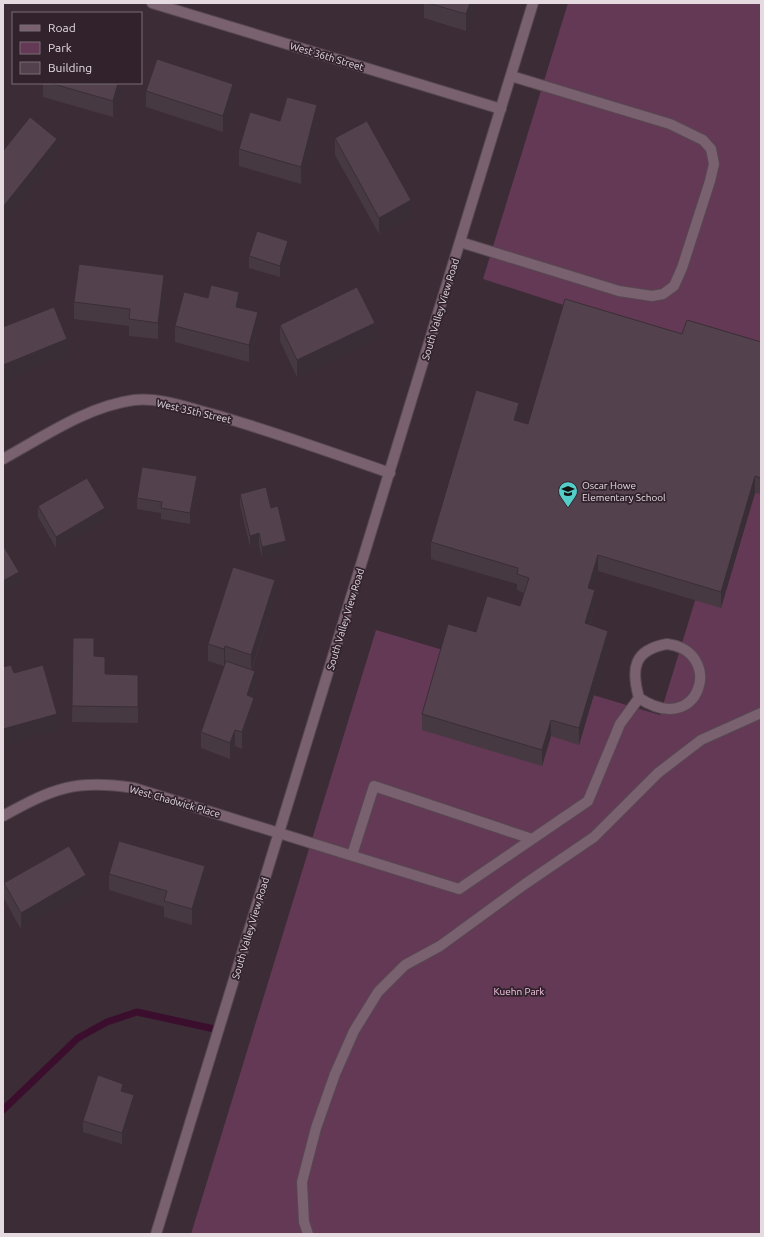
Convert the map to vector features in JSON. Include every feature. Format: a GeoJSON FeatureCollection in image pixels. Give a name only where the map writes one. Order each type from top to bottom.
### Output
{"type":"FeatureCollection","features":[{"type":"Feature","properties":{"kind":"street","name":"West 36th Street"},"geometry":{"type":"LineString","coordinates":[[152,3],[501,109]]}},
{"type":"Feature","properties":{"kind":"street","name":"South Valley View Road"},"geometry":{"type":"LineString","coordinates":[[156,1234],[533,3]]}},
{"type":"Feature","properties":{"kind":"street"},"geometry":{"type":"LineString","coordinates":[[460,242],[619,291],[652,296],[662,294],[674,286],[682,268],[710,181],[714,164],[711,149],[703,140],[670,124],[511,76]]}},
{"type":"Feature","properties":{"kind":"street","name":"West 35th Street"},"geometry":{"type":"LineString","coordinates":[[3,460],[77,418],[135,400],[156,401],[231,420],[390,473]]}},
{"type":"Feature","properties":{"kind":"street"},"geometry":{"type":"LineString","coordinates":[[667,644],[677,645],[687,650],[695,658],[699,668],[700,679],[698,690],[692,699],[683,706],[673,710],[662,710],[639,698],[634,680],[635,669],[639,659],[646,651],[656,646],[667,644]]}},
{"type":"Feature","properties":{"kind":"street"},"geometry":{"type":"LineString","coordinates":[[352,855],[374,786],[532,839],[588,801],[620,724],[639,698]]}},
{"type":"Feature","properties":{"kind":"street"},"geometry":{"type":"LineString","coordinates":[[308,1234],[304,1222],[302,1182],[316,1128],[341,1060],[354,1031],[378,992],[405,965],[440,946],[525,884],[594,837],[658,773],[701,740],[761,713]]}},
{"type":"Feature","properties":{"kind":"street","name":"West Chadwick Place"},"geometry":{"type":"LineString","coordinates":[[3,816],[39,796],[63,788],[84,784],[134,788],[459,889],[532,839]]}},
{"type":"Feature","properties":{"kind":"green space"},"geometry":{"type":"Polygon","coordinates":[[[568,3],[761,3],[761,369],[483,279],[568,3]]]}},
{"type":"Feature","properties":{"kind":"green space","name":"Kuehn Park"},"geometry":{"type":"Polygon","coordinates":[[[761,385],[761,1234],[191,1234],[376,630],[660,715],[761,385]]]}},
{"type":"Feature","properties":{"kind":"building"},"geometry":{"type":"Polygon","coordinates":[[[428,3],[470,3],[466,14],[428,3]]]}},
{"type":"Feature","properties":{"kind":"building"},"geometry":{"type":"Polygon","coordinates":[[[157,59],[233,84],[223,116],[146,91],[157,59]]]}},
{"type":"Feature","properties":{"kind":"building"},"geometry":{"type":"Polygon","coordinates":[[[54,84],[118,84],[113,101],[54,84]]]}},
{"type":"Feature","properties":{"kind":"building"},"geometry":{"type":"Polygon","coordinates":[[[287,97],[317,105],[301,167],[239,149],[250,112],[280,121],[287,97]]]}},
{"type":"Feature","properties":{"kind":"building"},"geometry":{"type":"Polygon","coordinates":[[[30,117],[57,139],[3,207],[3,151],[30,117]]]}},
{"type":"Feature","properties":{"kind":"building"},"geometry":{"type":"Polygon","coordinates":[[[367,121],[411,200],[379,218],[335,138],[367,121]]]}},
{"type":"Feature","properties":{"kind":"building"},"geometry":{"type":"Polygon","coordinates":[[[257,231],[288,241],[280,266],[249,256],[257,231]]]}},
{"type":"Feature","properties":{"kind":"building"},"geometry":{"type":"Polygon","coordinates":[[[79,264],[164,275],[158,323],[129,319],[130,309],[74,302],[79,264]]]}},
{"type":"Feature","properties":{"kind":"building"},"geometry":{"type":"Polygon","coordinates":[[[211,285],[239,292],[236,307],[258,312],[249,345],[175,326],[184,292],[208,298],[211,285]]]}},
{"type":"Feature","properties":{"kind":"building"},"geometry":{"type":"Polygon","coordinates":[[[357,287],[375,323],[297,360],[280,325],[357,287]]]}},
{"type":"Feature","properties":{"kind":"building","name":"Oscar Howe Elementary School"},"geometry":{"type":"Polygon","coordinates":[[[565,299],[682,334],[687,320],[761,342],[761,478],[755,476],[721,592],[598,555],[588,588],[595,590],[585,623],[608,631],[579,728],[551,720],[542,750],[422,714],[448,624],[476,632],[487,596],[520,606],[529,578],[517,574],[518,568],[431,542],[476,390],[519,403],[514,420],[528,424],[565,299]]]}},
{"type":"Feature","properties":{"kind":"building"},"geometry":{"type":"Polygon","coordinates":[[[54,307],[67,339],[3,365],[3,327],[54,307]]]}},
{"type":"Feature","properties":{"kind":"building"},"geometry":{"type":"Polygon","coordinates":[[[142,467],[197,476],[190,513],[161,508],[162,502],[137,498],[142,467]]]}},
{"type":"Feature","properties":{"kind":"building"},"geometry":{"type":"Polygon","coordinates":[[[87,478],[105,508],[56,537],[38,506],[87,478]]]}},
{"type":"Feature","properties":{"kind":"building"},"geometry":{"type":"Polygon","coordinates":[[[266,487],[271,508],[278,506],[286,541],[262,547],[259,533],[250,536],[240,494],[266,487]]]}},
{"type":"Feature","properties":{"kind":"building"},"geometry":{"type":"Polygon","coordinates":[[[3,545],[19,572],[3,581],[3,545]]]}},
{"type":"Feature","properties":{"kind":"building"},"geometry":{"type":"Polygon","coordinates":[[[233,567],[275,580],[251,655],[225,646],[224,649],[208,644],[233,567]]]}},
{"type":"Feature","properties":{"kind":"building"},"geometry":{"type":"Polygon","coordinates":[[[73,638],[94,638],[94,656],[105,657],[105,674],[138,675],[138,707],[72,706],[73,638]]]}},
{"type":"Feature","properties":{"kind":"building"},"geometry":{"type":"Polygon","coordinates":[[[226,661],[255,671],[247,695],[254,698],[242,732],[235,730],[230,743],[201,732],[226,661]]]}},
{"type":"Feature","properties":{"kind":"building"},"geometry":{"type":"Polygon","coordinates":[[[11,665],[14,673],[43,665],[57,714],[3,729],[3,667],[11,665]]]}},
{"type":"Feature","properties":{"kind":"building"},"geometry":{"type":"Polygon","coordinates":[[[119,841],[205,866],[192,909],[164,901],[167,891],[109,874],[119,841]]]}},
{"type":"Feature","properties":{"kind":"building"},"geometry":{"type":"Polygon","coordinates":[[[69,846],[86,875],[21,913],[4,883],[69,846]]]}},
{"type":"Feature","properties":{"kind":"building"},"geometry":{"type":"Polygon","coordinates":[[[98,1075],[123,1084],[121,1091],[134,1095],[122,1133],[83,1121],[98,1075]]]}},
{"type":"Feature","properties":{"kind":"waterway"},"geometry":{"type":"LineString","coordinates":[[3,1110],[78,1038],[107,1022],[137,1012],[219,1030]]}},
{"type":"Feature","properties":{"kind":"place","name":"Oscar Howe Elementary School"},"geometry":{"type":"Point","coordinates":[568,508]}}]}
